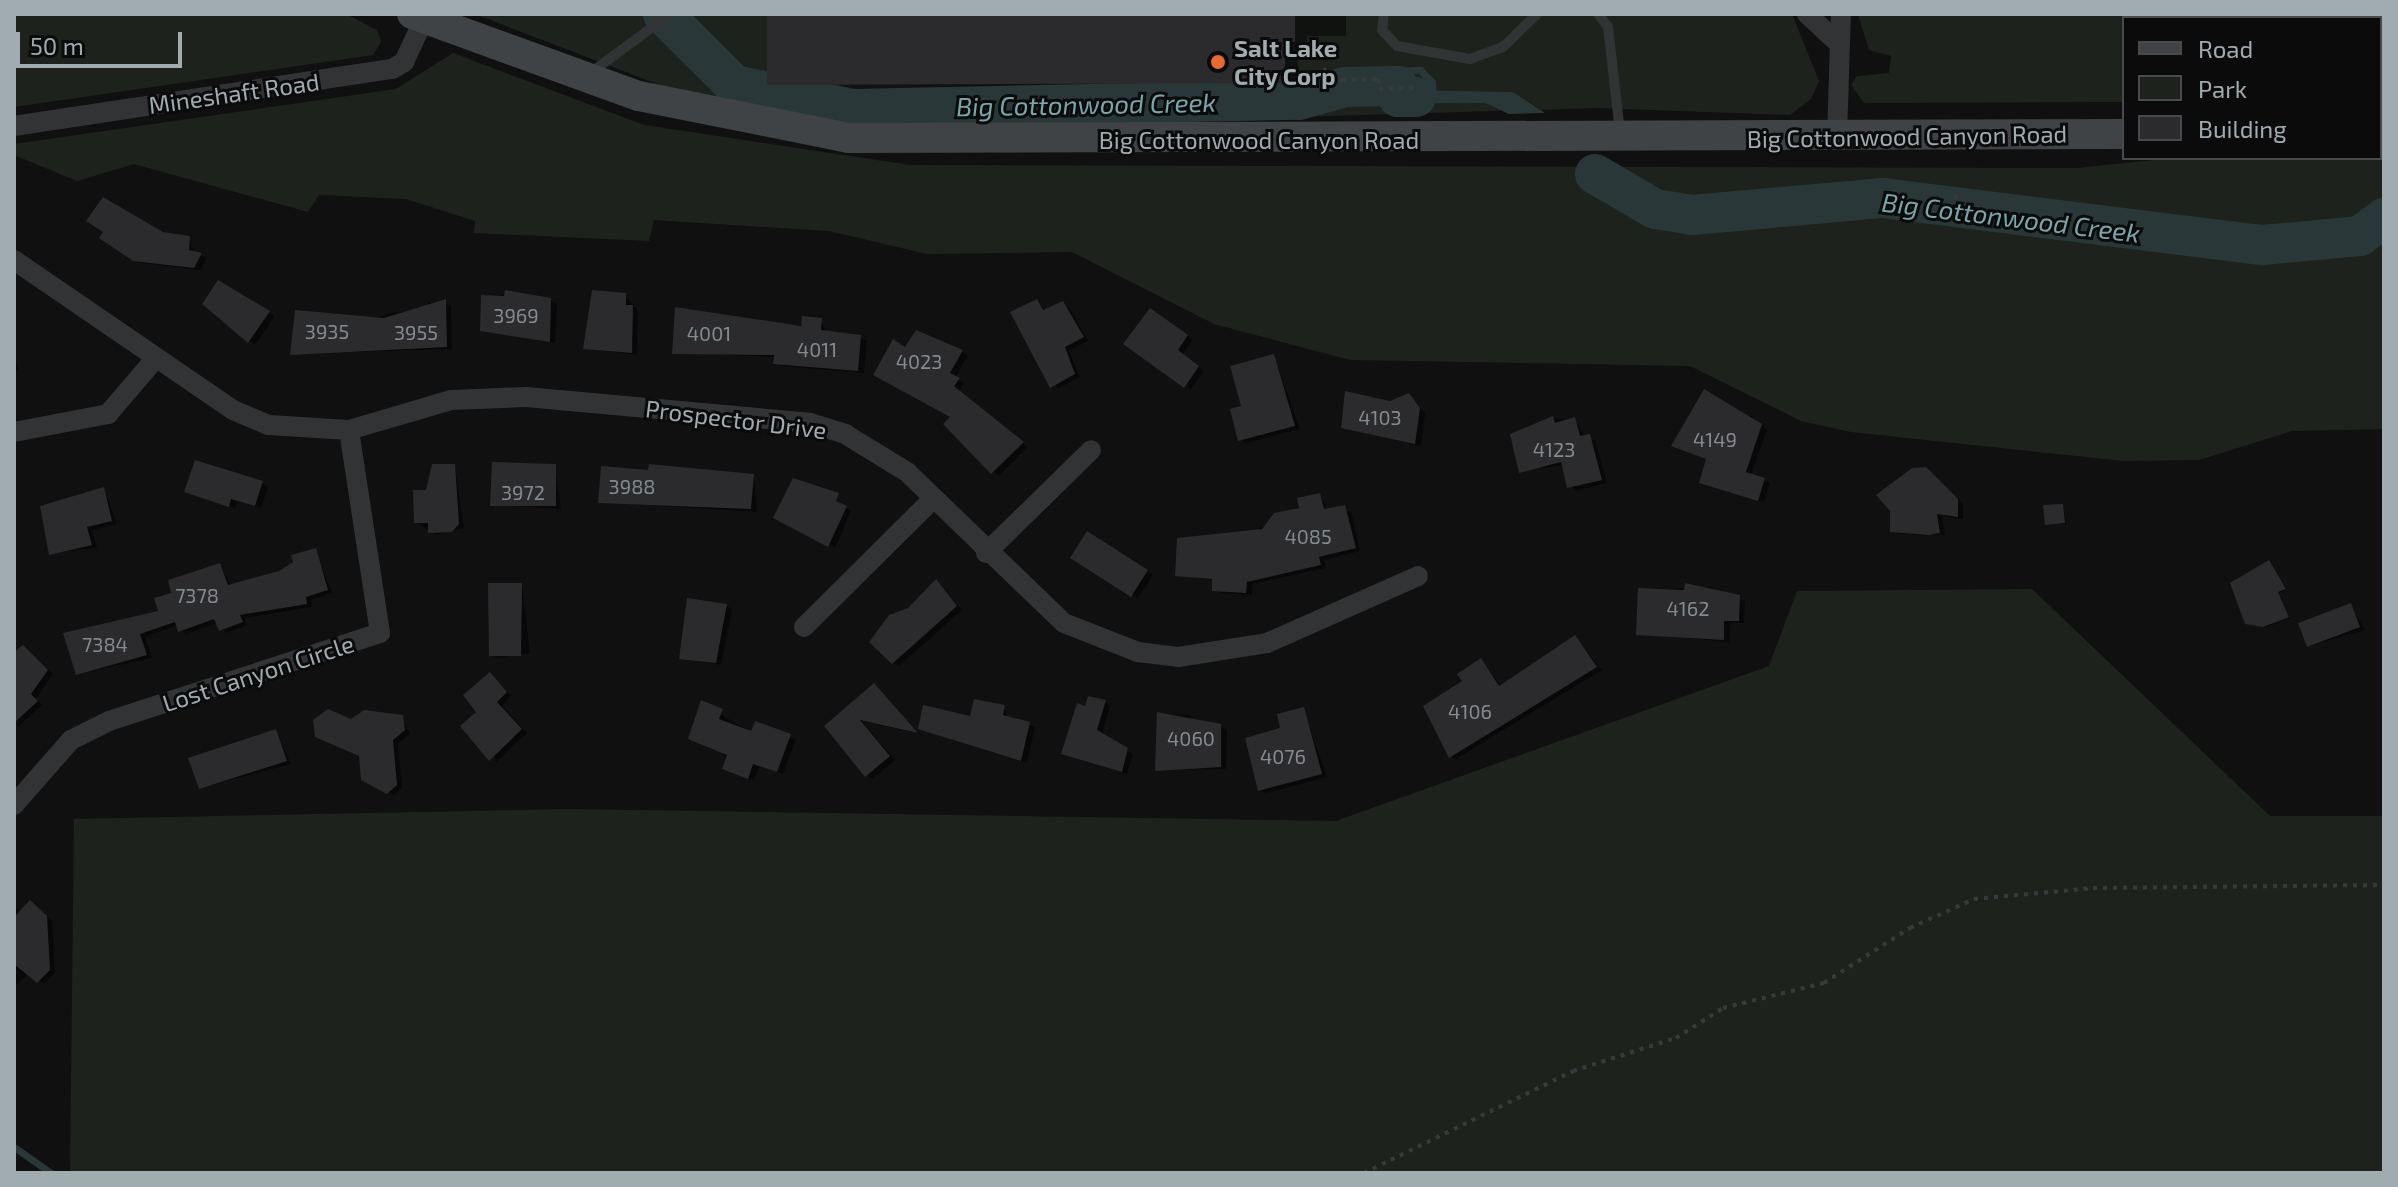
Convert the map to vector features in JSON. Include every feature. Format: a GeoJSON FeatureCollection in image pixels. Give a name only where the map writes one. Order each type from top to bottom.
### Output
{"type":"FeatureCollection","features":[{"type":"Feature","properties":{"kind":"main road","name":"Big Cottonwood Canyon Road"},"geometry":{"type":"LineString","coordinates":[[418,16],[584,77],[767,127],[849,138],[1837,138],[2122,134]]}},
{"type":"Feature","properties":{"kind":"street"},"geometry":{"type":"LineString","coordinates":[[1807,14],[1835,40]]}},
{"type":"Feature","properties":{"kind":"street"},"geometry":{"type":"LineString","coordinates":[[1837,138],[1835,40],[1841,14]]}},
{"type":"Feature","properties":{"kind":"street","name":"Mineshaft Road"},"geometry":{"type":"LineString","coordinates":[[14,126],[392,69],[413,48],[418,16]]}},
{"type":"Feature","properties":{"kind":"street","name":"Prospector Drive"},"geometry":{"type":"LineString","coordinates":[[14,260],[233,410],[269,425],[349,430],[488,396],[810,423],[878,450],[1064,623],[1099,641],[1178,657],[1267,643],[1418,576]]}},
{"type":"Feature","properties":{"kind":"street"},"geometry":{"type":"LineString","coordinates":[[14,432],[108,414],[156,358]]}},
{"type":"Feature","properties":{"kind":"street","name":"Lost Canyon Circle"},"geometry":{"type":"LineString","coordinates":[[14,805],[41,766],[96,727],[380,633],[349,430]]}},
{"type":"Feature","properties":{"kind":"street"},"geometry":{"type":"LineString","coordinates":[[986,553],[1091,450]]}},
{"type":"Feature","properties":{"kind":"street"},"geometry":{"type":"LineString","coordinates":[[804,627],[933,499]]}},
{"type":"Feature","properties":{"kind":"lane"},"geometry":{"type":"LineString","coordinates":[[584,77],[651,32],[670,14]]}},
{"type":"Feature","properties":{"kind":"lane"},"geometry":{"type":"LineString","coordinates":[[1384,14],[1382,30],[1397,46],[1470,59],[1503,47],[1537,14]]}},
{"type":"Feature","properties":{"kind":"lane"},"geometry":{"type":"LineString","coordinates":[[1598,14],[1608,27],[1621,138]]}},
{"type":"Feature","properties":{"kind":"path"},"geometry":{"type":"LineString","coordinates":[[1323,69],[1342,80],[1371,79],[1379,89],[1414,88]]}},
{"type":"Feature","properties":{"kind":"path"},"geometry":{"type":"LineString","coordinates":[[1952,219],[1957,188]]}},
{"type":"Feature","properties":{"kind":"path"},"geometry":{"type":"LineString","coordinates":[[1364,1173],[1573,1071],[1676,1038],[1710,1013],[1824,983],[1910,928],[1974,899],[2081,888],[2384,885]]}},
{"type":"Feature","properties":{"kind":"green space"},"geometry":{"type":"Polygon","coordinates":[[[14,14],[346,14],[377,30],[381,42],[373,55],[14,107],[14,14]]]}},
{"type":"Feature","properties":{"kind":"green space"},"geometry":{"type":"Polygon","coordinates":[[[475,14],[1792,14],[1819,81],[1811,99],[1790,115],[1597,108],[1540,110],[1513,92],[1415,90],[1372,77],[1373,104],[1485,103],[1502,111],[952,127],[764,113],[670,89],[475,14]]]}},
{"type":"Feature","properties":{"kind":"green space"},"geometry":{"type":"Polygon","coordinates":[[[1858,14],[2384,14],[2384,51],[2382,16],[2122,16],[2122,102],[1864,103],[1851,85],[1857,76],[1889,73],[1891,56],[1869,50],[1858,14]]]}},
{"type":"Feature","properties":{"kind":"green space"},"geometry":{"type":"Polygon","coordinates":[[[453,53],[644,125],[910,165],[2077,168],[2153,160],[2382,160],[2384,130],[2384,429],[2292,431],[2199,460],[2123,461],[1851,432],[1801,421],[1690,366],[1350,360],[1214,324],[1072,252],[927,254],[829,231],[654,220],[649,241],[474,233],[475,221],[406,199],[319,195],[308,212],[134,164],[77,181],[14,155],[14,144],[396,89],[453,53]]]}},
{"type":"Feature","properties":{"kind":"green space"},"geometry":{"type":"Polygon","coordinates":[[[2032,589],[2270,816],[2384,816],[2384,1173],[70,1173],[74,819],[566,809],[1336,821],[1769,666],[1797,591],[2032,589]]]}},
{"type":"Feature","properties":{"kind":"shaded area"},"geometry":{"type":"Polygon","coordinates":[[[1372,76],[1415,82],[1416,90],[1513,92],[1545,113],[1509,114],[1485,103],[1372,104],[1372,76]]]}},
{"type":"Feature","properties":{"kind":"building"},"geometry":{"type":"Polygon","coordinates":[[[767,14],[1295,14],[1295,42],[1285,42],[1285,83],[767,85],[767,14]]]}},
{"type":"Feature","properties":{"kind":"building"},"geometry":{"type":"Polygon","coordinates":[[[103,197],[163,232],[190,236],[189,250],[202,253],[194,268],[133,261],[99,238],[103,232],[86,221],[103,197]]]}},
{"type":"Feature","properties":{"kind":"building"},"geometry":{"type":"Polygon","coordinates":[[[218,280],[270,311],[248,343],[202,304],[218,280]]]}},
{"type":"Feature","properties":{"kind":"building"},"geometry":{"type":"Polygon","coordinates":[[[505,290],[551,298],[550,342],[480,331],[481,295],[504,296],[505,290]]]}},
{"type":"Feature","properties":{"kind":"building"},"geometry":{"type":"Polygon","coordinates":[[[592,290],[626,293],[626,305],[633,305],[632,353],[583,349],[592,290]]]}},
{"type":"Feature","properties":{"kind":"building"},"geometry":{"type":"Polygon","coordinates":[[[446,299],[447,347],[290,355],[295,310],[384,318],[446,299]]]}},
{"type":"Feature","properties":{"kind":"building"},"geometry":{"type":"Polygon","coordinates":[[[1037,299],[1043,310],[1063,301],[1084,337],[1065,347],[1075,374],[1050,388],[1010,312],[1037,299]]]}},
{"type":"Feature","properties":{"kind":"building"},"geometry":{"type":"Polygon","coordinates":[[[675,307],[801,326],[802,316],[822,318],[821,330],[861,335],[858,371],[773,364],[774,355],[672,354],[675,307]]]}},
{"type":"Feature","properties":{"kind":"building"},"geometry":{"type":"Polygon","coordinates":[[[1150,308],[1188,335],[1178,350],[1199,366],[1184,388],[1123,344],[1150,308]]]}},
{"type":"Feature","properties":{"kind":"building"},"geometry":{"type":"Polygon","coordinates":[[[916,330],[963,350],[950,373],[960,378],[954,386],[1024,442],[991,474],[943,424],[950,417],[873,375],[893,339],[905,347],[916,330]]]}},
{"type":"Feature","properties":{"kind":"building"},"geometry":{"type":"Polygon","coordinates":[[[1274,354],[1295,426],[1238,441],[1230,409],[1241,406],[1230,366],[1274,354]]]}},
{"type":"Feature","properties":{"kind":"building"},"geometry":{"type":"Polygon","coordinates":[[[1704,389],[1762,424],[1746,472],[1765,478],[1758,501],[1699,483],[1706,459],[1671,446],[1704,389]]]}},
{"type":"Feature","properties":{"kind":"building"},"geometry":{"type":"Polygon","coordinates":[[[1345,391],[1390,401],[1409,393],[1420,408],[1415,444],[1341,428],[1345,391]]]}},
{"type":"Feature","properties":{"kind":"building"},"geometry":{"type":"Polygon","coordinates":[[[1553,416],[1555,423],[1575,417],[1580,436],[1590,434],[1602,480],[1567,488],[1561,462],[1519,473],[1510,434],[1553,416]]]}},
{"type":"Feature","properties":{"kind":"building"},"geometry":{"type":"Polygon","coordinates":[[[195,460],[263,481],[255,506],[231,499],[229,507],[184,492],[195,460]]]}},
{"type":"Feature","properties":{"kind":"building"},"geometry":{"type":"Polygon","coordinates":[[[492,462],[556,464],[556,506],[490,506],[492,462]]]}},
{"type":"Feature","properties":{"kind":"building"},"geometry":{"type":"Polygon","coordinates":[[[432,464],[455,464],[459,524],[452,532],[428,533],[428,523],[414,523],[413,490],[426,490],[432,464]]]}},
{"type":"Feature","properties":{"kind":"building"},"geometry":{"type":"Polygon","coordinates":[[[649,464],[754,474],[751,509],[598,503],[601,466],[648,470],[649,464]]]}},
{"type":"Feature","properties":{"kind":"building"},"geometry":{"type":"Polygon","coordinates":[[[1926,467],[1958,499],[1958,517],[1937,514],[1940,533],[1890,532],[1890,511],[1876,495],[1912,468],[1926,467]]]}},
{"type":"Feature","properties":{"kind":"building"},"geometry":{"type":"Polygon","coordinates":[[[793,478],[839,493],[836,501],[847,506],[828,547],[773,518],[793,478]]]}},
{"type":"Feature","properties":{"kind":"building"},"geometry":{"type":"Polygon","coordinates":[[[104,487],[112,521],[87,527],[92,545],[49,555],[40,506],[104,487]]]}},
{"type":"Feature","properties":{"kind":"building"},"geometry":{"type":"Polygon","coordinates":[[[1320,493],[1324,509],[1345,505],[1356,548],[1319,557],[1321,565],[1247,582],[1246,593],[1212,591],[1212,579],[1175,576],[1177,538],[1262,529],[1274,513],[1299,508],[1297,498],[1320,493]]]}},
{"type":"Feature","properties":{"kind":"building"},"geometry":{"type":"Polygon","coordinates":[[[2063,504],[2065,523],[2045,525],[2043,505],[2063,504]]]}},
{"type":"Feature","properties":{"kind":"building"},"geometry":{"type":"Polygon","coordinates":[[[1087,531],[1148,570],[1131,597],[1070,558],[1087,531]]]}},
{"type":"Feature","properties":{"kind":"building"},"geometry":{"type":"Polygon","coordinates":[[[316,548],[328,590],[306,597],[307,604],[240,615],[243,622],[219,631],[214,619],[178,632],[175,622],[140,634],[147,655],[76,675],[63,633],[158,611],[154,598],[171,593],[168,580],[220,563],[228,585],[279,571],[293,562],[291,555],[316,548]]]}},
{"type":"Feature","properties":{"kind":"building"},"geometry":{"type":"Polygon","coordinates":[[[2269,560],[2286,589],[2278,592],[2289,617],[2263,627],[2245,624],[2230,583],[2269,560]]]}},
{"type":"Feature","properties":{"kind":"building"},"geometry":{"type":"Polygon","coordinates":[[[936,579],[957,606],[892,664],[869,642],[889,615],[908,608],[936,579]]]}},
{"type":"Feature","properties":{"kind":"building"},"geometry":{"type":"Polygon","coordinates":[[[488,583],[522,583],[521,656],[489,656],[488,583]]]}},
{"type":"Feature","properties":{"kind":"building"},"geometry":{"type":"Polygon","coordinates":[[[1685,583],[1740,595],[1739,621],[1724,621],[1724,640],[1636,635],[1638,588],[1684,590],[1685,583]]]}},
{"type":"Feature","properties":{"kind":"building"},"geometry":{"type":"Polygon","coordinates":[[[687,598],[727,604],[716,663],[679,659],[687,598]]]}},
{"type":"Feature","properties":{"kind":"building"},"geometry":{"type":"Polygon","coordinates":[[[2351,603],[2360,627],[2307,647],[2298,623],[2351,603]]]}},
{"type":"Feature","properties":{"kind":"building"},"geometry":{"type":"Polygon","coordinates":[[[1575,635],[1597,667],[1449,758],[1423,706],[1462,681],[1457,674],[1481,658],[1499,686],[1575,635]]]}},
{"type":"Feature","properties":{"kind":"building"},"geometry":{"type":"Polygon","coordinates":[[[23,645],[48,670],[31,694],[38,701],[14,723],[14,652],[23,645]]]}},
{"type":"Feature","properties":{"kind":"building"},"geometry":{"type":"Polygon","coordinates":[[[490,672],[507,692],[497,702],[522,729],[489,761],[460,726],[476,712],[463,695],[490,672]]]}},
{"type":"Feature","properties":{"kind":"building"},"geometry":{"type":"Polygon","coordinates":[[[874,683],[918,733],[860,720],[890,756],[865,777],[824,726],[874,683]]]}},
{"type":"Feature","properties":{"kind":"building"},"geometry":{"type":"Polygon","coordinates":[[[1088,696],[1106,700],[1097,730],[1128,748],[1122,772],[1061,754],[1077,703],[1085,706],[1088,696]]]}},
{"type":"Feature","properties":{"kind":"building"},"geometry":{"type":"Polygon","coordinates":[[[974,699],[1005,705],[1003,715],[1030,722],[1021,761],[918,729],[923,705],[970,716],[974,699]]]}},
{"type":"Feature","properties":{"kind":"building"},"geometry":{"type":"Polygon","coordinates":[[[701,700],[723,709],[719,719],[751,731],[755,721],[791,734],[777,772],[753,764],[748,779],[722,769],[727,755],[688,739],[701,700]]]}},
{"type":"Feature","properties":{"kind":"building"},"geometry":{"type":"Polygon","coordinates":[[[1304,707],[1322,774],[1258,791],[1245,738],[1280,728],[1277,714],[1304,707]]]}},
{"type":"Feature","properties":{"kind":"building"},"geometry":{"type":"Polygon","coordinates":[[[328,709],[351,719],[364,710],[403,715],[405,730],[393,740],[397,785],[387,794],[361,780],[359,756],[315,737],[313,720],[328,709]]]}},
{"type":"Feature","properties":{"kind":"building"},"geometry":{"type":"Polygon","coordinates":[[[1157,712],[1221,724],[1221,767],[1155,771],[1157,712]]]}},
{"type":"Feature","properties":{"kind":"building"},"geometry":{"type":"Polygon","coordinates":[[[276,729],[287,761],[199,789],[188,758],[276,729]]]}},
{"type":"Feature","properties":{"kind":"building"},"geometry":{"type":"Polygon","coordinates":[[[30,900],[47,916],[50,970],[37,983],[14,964],[14,917],[30,900]]]}},
{"type":"Feature","properties":{"kind":"waterway","name":"Big Cottonwood Creek"},"geometry":{"type":"LineString","coordinates":[[663,14],[734,85],[853,109],[1299,100],[1345,87],[1398,86],[1398,97],[1416,97]]}},
{"type":"Feature","properties":{"kind":"waterway"},"geometry":{"type":"LineString","coordinates":[[1398,71],[1420,70],[1432,82],[1433,97]]}},
{"type":"Feature","properties":{"kind":"waterway"},"geometry":{"type":"LineString","coordinates":[[1343,87],[1371,71],[1398,71],[1398,86]]}},
{"type":"Feature","properties":{"kind":"waterway"},"geometry":{"type":"LineString","coordinates":[[1299,100],[1380,98]]}},
{"type":"Feature","properties":{"kind":"waterway","name":"Big Cottonwood Creek"},"geometry":{"type":"LineString","coordinates":[[1595,174],[1655,209],[1692,215],[1883,198],[2262,245],[2360,236],[2384,218]]}},
{"type":"Feature","properties":{"kind":"waterway"},"geometry":{"type":"LineString","coordinates":[[14,1147],[51,1173]]}},
{"type":"Feature","properties":{"kind":"place","name":"Salt Lake City Corp"},"geometry":{"type":"Point","coordinates":[1218,62]}}]}
